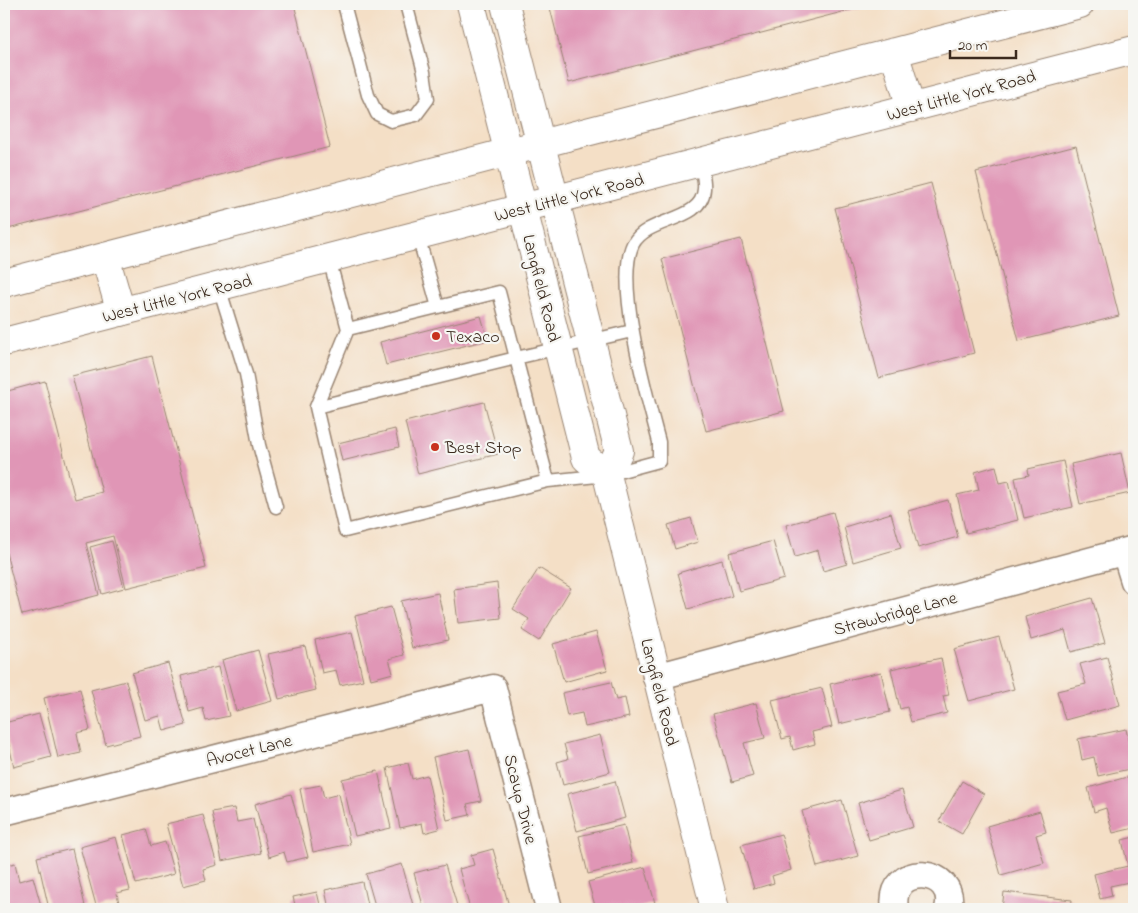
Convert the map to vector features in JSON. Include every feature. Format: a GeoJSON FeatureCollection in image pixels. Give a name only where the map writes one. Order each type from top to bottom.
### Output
{"type":"FeatureCollection","features":[{"type":"Feature","properties":{"kind":"main road","name":"Langfield Road"},"geometry":{"type":"LineString","coordinates":[[471,4],[556,347],[586,458],[607,475],[715,909]]}},
{"type":"Feature","properties":{"kind":"main road","name":"Langfield Road"},"geometry":{"type":"LineString","coordinates":[[505,4],[619,451],[607,475]]}},
{"type":"Feature","properties":{"kind":"main road"},"geometry":{"type":"LineString","coordinates":[[4,283],[1080,4]]}},
{"type":"Feature","properties":{"kind":"main road","name":"West Little York Road"},"geometry":{"type":"LineString","coordinates":[[4,342],[522,210],[1134,50]]}},
{"type":"Feature","properties":{"kind":"main road"},"geometry":{"type":"LineString","coordinates":[[894,52],[911,108]]}},
{"type":"Feature","properties":{"kind":"main road"},"geometry":{"type":"LineString","coordinates":[[105,257],[122,312]]}},
{"type":"Feature","properties":{"kind":"street","name":"Strawbridge Lane"},"geometry":{"type":"LineString","coordinates":[[656,677],[1130,551]]}},
{"type":"Feature","properties":{"kind":"street"},"geometry":{"type":"LineString","coordinates":[[1130,551],[1134,581]]}},
{"type":"Feature","properties":{"kind":"street","name":"Avocet Lane"},"geometry":{"type":"LineString","coordinates":[[4,812],[493,688]]}},
{"type":"Feature","properties":{"kind":"street","name":"Scaup Drive"},"geometry":{"type":"LineString","coordinates":[[493,688],[549,909]]}},
{"type":"Feature","properties":{"kind":"street"},"geometry":{"type":"LineString","coordinates":[[893,909],[894,894],[901,883],[912,876],[926,874],[938,879],[947,890],[948,909]]}},
{"type":"Feature","properties":{"kind":"lane"},"geometry":{"type":"LineString","coordinates":[[344,4],[368,95],[377,114],[391,121],[416,115],[428,99],[424,72],[406,4]]}},
{"type":"Feature","properties":{"kind":"lane"},"geometry":{"type":"LineString","coordinates":[[329,259],[348,329],[316,407],[345,530],[548,481],[607,475],[658,461],[659,442],[632,331],[628,278],[629,260],[634,244],[646,230],[693,210],[702,200],[704,188],[701,163]]}},
{"type":"Feature","properties":{"kind":"lane"},"geometry":{"type":"LineString","coordinates":[[418,236],[438,307]]}},
{"type":"Feature","properties":{"kind":"lane"},"geometry":{"type":"LineString","coordinates":[[219,287],[246,374],[259,446],[276,507]]}},
{"type":"Feature","properties":{"kind":"lane"},"geometry":{"type":"LineString","coordinates":[[348,329],[499,292],[548,481]]}},
{"type":"Feature","properties":{"kind":"lane"},"geometry":{"type":"LineString","coordinates":[[316,407],[556,347],[632,331]]}},
{"type":"Feature","properties":{"kind":"building"},"geometry":{"type":"Polygon","coordinates":[[[4,4],[294,4],[330,147],[4,230],[4,4]]]}},
{"type":"Feature","properties":{"kind":"building"},"geometry":{"type":"Polygon","coordinates":[[[549,4],[873,4],[569,83],[549,4]]]}},
{"type":"Feature","properties":{"kind":"building"},"geometry":{"type":"Polygon","coordinates":[[[1076,146],[1119,316],[1019,341],[976,172],[1076,146]]]}},
{"type":"Feature","properties":{"kind":"building"},"geometry":{"type":"Polygon","coordinates":[[[931,183],[974,353],[879,378],[835,208],[931,183]]]}},
{"type":"Feature","properties":{"kind":"building"},"geometry":{"type":"Polygon","coordinates":[[[741,239],[784,411],[706,431],[662,259],[741,239]]]}},
{"type":"Feature","properties":{"kind":"building"},"geometry":{"type":"Polygon","coordinates":[[[481,316],[488,340],[386,365],[380,342],[481,316]]]}},
{"type":"Feature","properties":{"kind":"building"},"geometry":{"type":"Polygon","coordinates":[[[152,356],[206,568],[126,588],[113,536],[86,543],[99,595],[22,615],[4,545],[4,392],[45,381],[75,499],[102,492],[72,376],[152,356]]]}},
{"type":"Feature","properties":{"kind":"building"},"geometry":{"type":"Polygon","coordinates":[[[484,402],[498,454],[418,474],[405,422],[484,402]]]}},
{"type":"Feature","properties":{"kind":"building"},"geometry":{"type":"Polygon","coordinates":[[[395,429],[399,447],[342,461],[338,443],[395,429]]]}},
{"type":"Feature","properties":{"kind":"building"},"geometry":{"type":"Polygon","coordinates":[[[1121,453],[1130,493],[1080,504],[1071,464],[1121,453]]]}},
{"type":"Feature","properties":{"kind":"building"},"geometry":{"type":"Polygon","coordinates":[[[1063,461],[1073,507],[1024,518],[1015,478],[1029,475],[1028,469],[1063,461]]]}},
{"type":"Feature","properties":{"kind":"building"},"geometry":{"type":"Polygon","coordinates":[[[996,466],[1000,483],[1009,481],[1018,520],[966,533],[957,495],[979,490],[975,472],[996,466]]]}},
{"type":"Feature","properties":{"kind":"building"},"geometry":{"type":"Polygon","coordinates":[[[948,500],[958,537],[918,548],[908,511],[948,500]]]}},
{"type":"Feature","properties":{"kind":"building"},"geometry":{"type":"Polygon","coordinates":[[[833,512],[847,564],[823,571],[818,550],[795,557],[786,525],[833,512]]]}},
{"type":"Feature","properties":{"kind":"building"},"geometry":{"type":"Polygon","coordinates":[[[891,513],[901,548],[853,562],[844,527],[891,513]]]}},
{"type":"Feature","properties":{"kind":"building"},"geometry":{"type":"Polygon","coordinates":[[[691,518],[698,542],[675,549],[668,525],[691,518]]]}},
{"type":"Feature","properties":{"kind":"building"},"geometry":{"type":"Polygon","coordinates":[[[112,541],[124,588],[102,594],[90,547],[112,541]]]}},
{"type":"Feature","properties":{"kind":"building"},"geometry":{"type":"Polygon","coordinates":[[[773,541],[784,579],[739,591],[729,553],[773,541]]]}},
{"type":"Feature","properties":{"kind":"building"},"geometry":{"type":"Polygon","coordinates":[[[722,560],[732,596],[688,609],[678,573],[722,560]]]}},
{"type":"Feature","properties":{"kind":"building"},"geometry":{"type":"Polygon","coordinates":[[[539,568],[571,588],[539,641],[522,630],[529,619],[513,609],[539,568]]]}},
{"type":"Feature","properties":{"kind":"building"},"geometry":{"type":"Polygon","coordinates":[[[497,583],[501,618],[458,623],[454,589],[497,583]]]}},
{"type":"Feature","properties":{"kind":"building"},"geometry":{"type":"Polygon","coordinates":[[[438,593],[448,640],[412,648],[401,601],[438,593]]]}},
{"type":"Feature","properties":{"kind":"building"},"geometry":{"type":"Polygon","coordinates":[[[1092,598],[1105,643],[1071,652],[1065,630],[1031,640],[1025,617],[1092,598]]]}},
{"type":"Feature","properties":{"kind":"building"},"geometry":{"type":"Polygon","coordinates":[[[391,607],[404,655],[389,659],[393,673],[371,679],[355,616],[391,607]]]}},
{"type":"Feature","properties":{"kind":"building"},"geometry":{"type":"Polygon","coordinates":[[[352,632],[363,680],[340,685],[336,670],[322,673],[315,640],[352,632]]]}},
{"type":"Feature","properties":{"kind":"building"},"geometry":{"type":"Polygon","coordinates":[[[596,632],[607,670],[564,682],[553,644],[596,632]]]}},
{"type":"Feature","properties":{"kind":"building"},"geometry":{"type":"Polygon","coordinates":[[[999,637],[1014,689],[969,701],[954,649],[999,637]]]}},
{"type":"Feature","properties":{"kind":"building"},"geometry":{"type":"Polygon","coordinates":[[[305,646],[316,690],[279,699],[268,654],[305,646]]]}},
{"type":"Feature","properties":{"kind":"building"},"geometry":{"type":"Polygon","coordinates":[[[258,650],[272,701],[236,711],[222,660],[258,650]]]}},
{"type":"Feature","properties":{"kind":"building"},"geometry":{"type":"Polygon","coordinates":[[[1107,657],[1120,705],[1065,720],[1057,691],[1086,684],[1080,664],[1107,657]]]}},
{"type":"Feature","properties":{"kind":"building"},"geometry":{"type":"Polygon","coordinates":[[[941,658],[949,695],[943,696],[947,713],[911,722],[907,707],[900,709],[891,669],[941,658]]]}},
{"type":"Feature","properties":{"kind":"building"},"geometry":{"type":"Polygon","coordinates":[[[168,663],[186,725],[164,731],[160,716],[145,720],[132,673],[168,663]]]}},
{"type":"Feature","properties":{"kind":"building"},"geometry":{"type":"Polygon","coordinates":[[[218,667],[229,716],[206,721],[203,708],[189,712],[181,676],[218,667]]]}},
{"type":"Feature","properties":{"kind":"building"},"geometry":{"type":"Polygon","coordinates":[[[881,672],[890,712],[839,724],[830,684],[881,672]]]}},
{"type":"Feature","properties":{"kind":"building"},"geometry":{"type":"Polygon","coordinates":[[[126,681],[140,736],[106,745],[91,690],[126,681]]]}},
{"type":"Feature","properties":{"kind":"building"},"geometry":{"type":"Polygon","coordinates":[[[611,682],[616,700],[625,698],[629,717],[585,727],[582,713],[567,716],[562,693],[611,682]]]}},
{"type":"Feature","properties":{"kind":"building"},"geometry":{"type":"Polygon","coordinates":[[[822,688],[832,727],[812,732],[815,744],[793,750],[790,737],[782,739],[772,700],[822,688]]]}},
{"type":"Feature","properties":{"kind":"building"},"geometry":{"type":"Polygon","coordinates":[[[80,689],[90,730],[77,733],[81,753],[58,758],[44,698],[80,689]]]}},
{"type":"Feature","properties":{"kind":"building"},"geometry":{"type":"Polygon","coordinates":[[[756,703],[765,738],[744,743],[753,776],[732,782],[713,714],[756,703]]]}},
{"type":"Feature","properties":{"kind":"building"},"geometry":{"type":"Polygon","coordinates":[[[39,714],[51,757],[14,767],[4,723],[39,714]]]}},
{"type":"Feature","properties":{"kind":"building"},"geometry":{"type":"Polygon","coordinates":[[[1126,729],[1134,768],[1098,776],[1094,757],[1082,760],[1078,739],[1126,729]]]}},
{"type":"Feature","properties":{"kind":"building"},"geometry":{"type":"Polygon","coordinates":[[[600,735],[610,772],[563,785],[557,762],[568,759],[564,744],[600,735]]]}},
{"type":"Feature","properties":{"kind":"building"},"geometry":{"type":"Polygon","coordinates":[[[469,749],[481,801],[467,804],[470,815],[447,820],[433,757],[469,749]]]}},
{"type":"Feature","properties":{"kind":"building"},"geometry":{"type":"Polygon","coordinates":[[[408,763],[412,779],[427,775],[439,829],[424,833],[422,823],[400,828],[387,768],[408,763]]]}},
{"type":"Feature","properties":{"kind":"building"},"geometry":{"type":"Polygon","coordinates":[[[378,771],[391,828],[355,836],[342,779],[378,771]]]}},
{"type":"Feature","properties":{"kind":"building"},"geometry":{"type":"Polygon","coordinates":[[[1134,775],[1134,828],[1113,833],[1106,808],[1094,812],[1088,788],[1134,775]]]}},
{"type":"Feature","properties":{"kind":"building"},"geometry":{"type":"Polygon","coordinates":[[[615,781],[625,818],[577,831],[567,794],[615,781]]]}},
{"type":"Feature","properties":{"kind":"building"},"geometry":{"type":"Polygon","coordinates":[[[962,781],[984,794],[962,834],[939,821],[962,781]]]}},
{"type":"Feature","properties":{"kind":"building"},"geometry":{"type":"Polygon","coordinates":[[[321,785],[324,798],[339,794],[350,844],[313,852],[300,789],[321,785]]]}},
{"type":"Feature","properties":{"kind":"building"},"geometry":{"type":"Polygon","coordinates":[[[902,790],[913,827],[869,840],[858,803],[902,790]]]}},
{"type":"Feature","properties":{"kind":"building"},"geometry":{"type":"Polygon","coordinates":[[[291,794],[308,857],[287,862],[284,852],[269,857],[255,804],[291,794]]]}},
{"type":"Feature","properties":{"kind":"building"},"geometry":{"type":"Polygon","coordinates":[[[842,800],[858,856],[817,867],[802,811],[842,800]]]}},
{"type":"Feature","properties":{"kind":"building"},"geometry":{"type":"Polygon","coordinates":[[[234,808],[237,822],[253,819],[261,853],[222,861],[212,812],[234,808]]]}},
{"type":"Feature","properties":{"kind":"building"},"geometry":{"type":"Polygon","coordinates":[[[1040,811],[1046,832],[1036,835],[1044,863],[1001,875],[987,826],[1040,811]]]}},
{"type":"Feature","properties":{"kind":"building"},"geometry":{"type":"Polygon","coordinates":[[[203,815],[217,865],[203,869],[206,880],[183,886],[166,824],[203,815]]]}},
{"type":"Feature","properties":{"kind":"building"},"geometry":{"type":"Polygon","coordinates":[[[624,825],[633,863],[588,874],[579,836],[624,825]]]}},
{"type":"Feature","properties":{"kind":"building"},"geometry":{"type":"Polygon","coordinates":[[[146,829],[151,846],[165,842],[174,874],[136,884],[123,835],[146,829]]]}},
{"type":"Feature","properties":{"kind":"building"},"geometry":{"type":"Polygon","coordinates":[[[781,834],[791,870],[772,876],[774,883],[754,889],[741,845],[781,834]]]}},
{"type":"Feature","properties":{"kind":"building"},"geometry":{"type":"Polygon","coordinates":[[[116,837],[130,890],[117,893],[119,904],[97,909],[80,847],[116,837]]]}},
{"type":"Feature","properties":{"kind":"building"},"geometry":{"type":"Polygon","coordinates":[[[1134,837],[1134,881],[1110,886],[1112,896],[1100,899],[1094,874],[1128,866],[1122,840],[1134,837]]]}},
{"type":"Feature","properties":{"kind":"building"},"geometry":{"type":"Polygon","coordinates":[[[72,849],[85,906],[70,909],[49,909],[37,857],[72,849]]]}},
{"type":"Feature","properties":{"kind":"building"},"geometry":{"type":"Polygon","coordinates":[[[493,849],[509,906],[497,909],[470,909],[459,869],[474,865],[471,855],[493,849]]]}},
{"type":"Feature","properties":{"kind":"building"},"geometry":{"type":"Polygon","coordinates":[[[15,863],[19,881],[33,877],[42,909],[4,909],[4,866],[15,863]]]}},
{"type":"Feature","properties":{"kind":"building"},"geometry":{"type":"Polygon","coordinates":[[[402,864],[414,909],[376,909],[366,874],[402,864]]]}},
{"type":"Feature","properties":{"kind":"building"},"geometry":{"type":"Polygon","coordinates":[[[445,865],[458,909],[424,909],[414,873],[445,865]]]}},
{"type":"Feature","properties":{"kind":"building"},"geometry":{"type":"Polygon","coordinates":[[[645,867],[655,903],[634,909],[596,909],[588,882],[645,867]]]}},
{"type":"Feature","properties":{"kind":"building"},"geometry":{"type":"Polygon","coordinates":[[[362,882],[368,909],[329,909],[325,890],[362,882]]]}},
{"type":"Feature","properties":{"kind":"building"},"geometry":{"type":"Polygon","coordinates":[[[317,892],[321,909],[296,909],[293,897],[317,892]]]}},
{"type":"Feature","properties":{"kind":"building"},"geometry":{"type":"Polygon","coordinates":[[[1004,892],[1072,900],[1071,909],[1002,909],[1004,892]]]}},
{"type":"Feature","properties":{"kind":"place","name":"Texaco"},"geometry":{"type":"Point","coordinates":[436,336]}},
{"type":"Feature","properties":{"kind":"place","name":"Best Stop"},"geometry":{"type":"Point","coordinates":[435,447]}}]}
